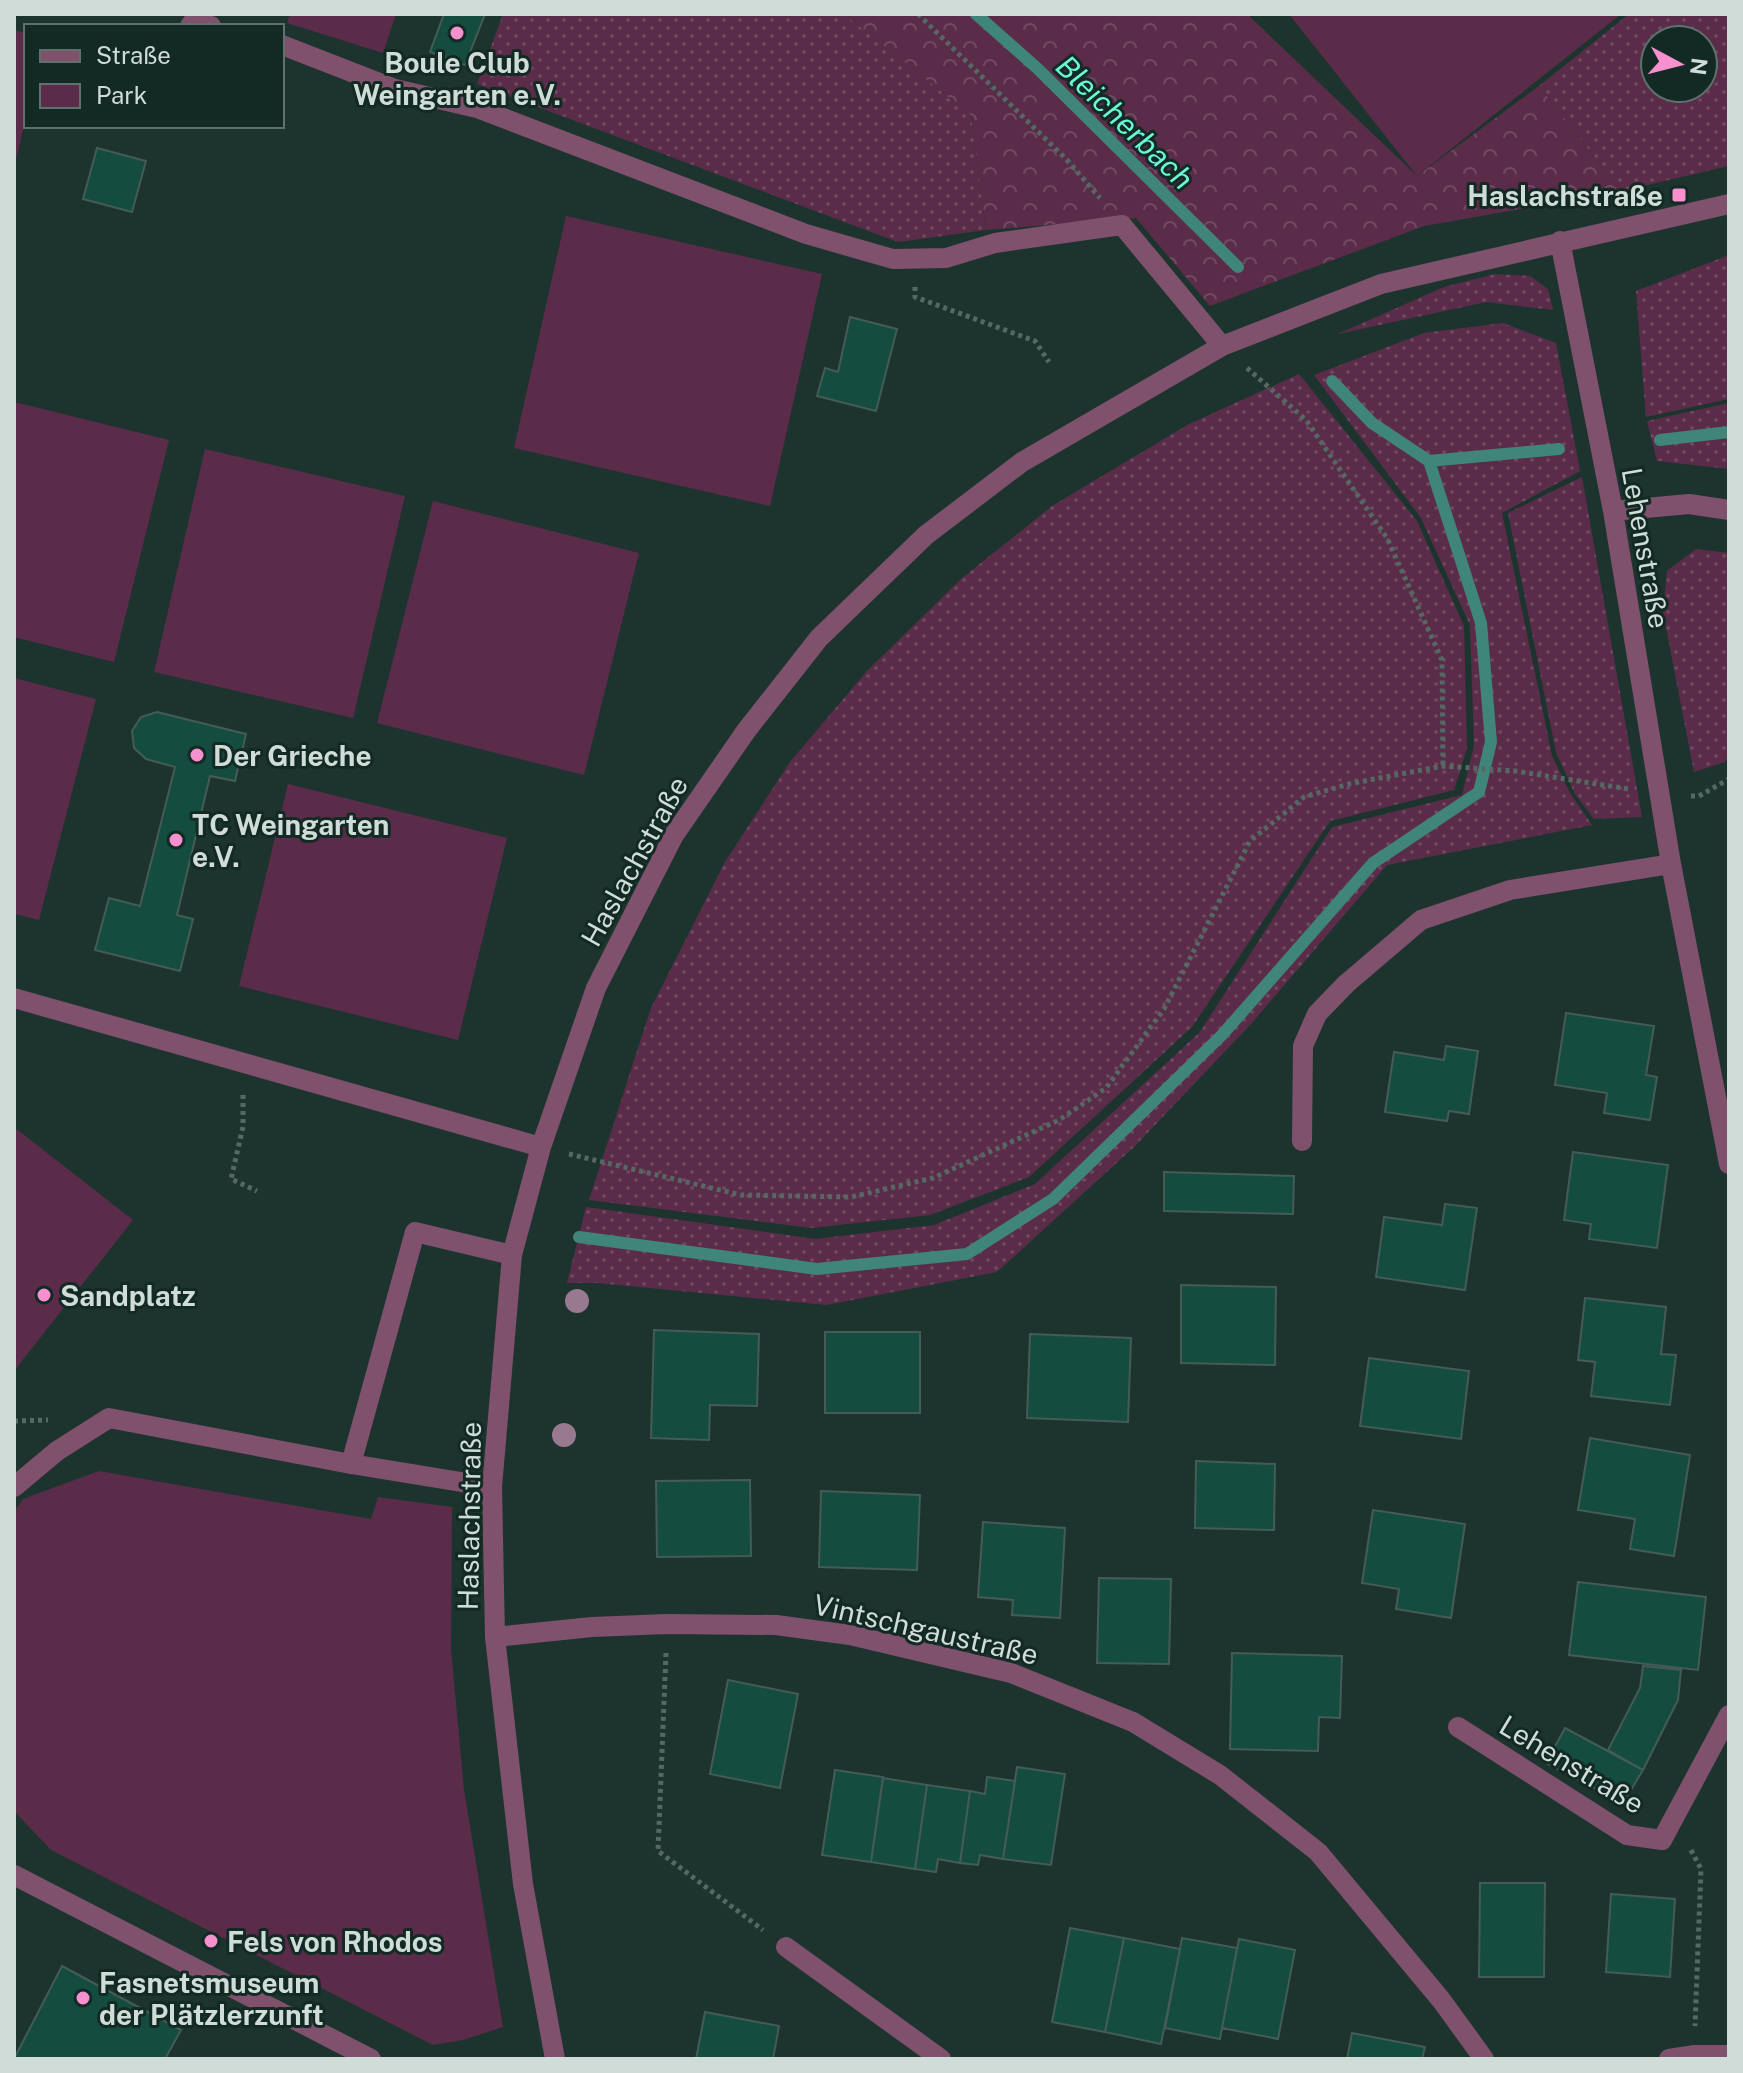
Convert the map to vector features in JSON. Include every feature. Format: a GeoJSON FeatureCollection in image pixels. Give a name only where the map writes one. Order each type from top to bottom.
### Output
{"type":"FeatureCollection","features":[{"type":"Feature","properties":{"kind":"street"},"geometry":{"type":"LineString","coordinates":[[284,46],[395,89],[477,108],[806,234],[893,259],[946,258],[995,243],[1122,225],[1222,346]]}},
{"type":"Feature","properties":{"kind":"street","name":"Haslachstraße"},"geometry":{"type":"LineString","coordinates":[[555,2059],[523,1884],[495,1637],[492,1487],[512,1255],[541,1147],[596,988],[674,835],[746,731],[819,638],[926,535],[1022,462],[1222,346],[1381,284],[1729,204]]}},
{"type":"Feature","properties":{"kind":"street","name":"Lehenstraße"},"geometry":{"type":"LineString","coordinates":[[1560,241],[1613,511],[1671,864],[1729,1161]]}},
{"type":"Feature","properties":{"kind":"street"},"geometry":{"type":"LineString","coordinates":[[1613,511],[1689,504],[1729,510]]}},
{"type":"Feature","properties":{"kind":"street"},"geometry":{"type":"LineString","coordinates":[[1302,1141],[1303,1046],[1317,1014],[1346,984],[1421,920],[1510,890],[1671,864]]}},
{"type":"Feature","properties":{"kind":"street"},"geometry":{"type":"LineString","coordinates":[[14,998],[541,1147]]}},
{"type":"Feature","properties":{"kind":"street"},"geometry":{"type":"LineString","coordinates":[[351,1464],[415,1232],[512,1255]]}},
{"type":"Feature","properties":{"kind":"street"},"geometry":{"type":"LineString","coordinates":[[14,1487],[57,1451],[109,1418],[492,1487]]}},
{"type":"Feature","properties":{"kind":"street","name":"Vintschgaustraße"},"geometry":{"type":"LineString","coordinates":[[495,1637],[592,1627],[776,1625],[850,1635],[1011,1673],[1133,1722],[1220,1775],[1318,1852],[1442,2001],[1484,2059]]}},
{"type":"Feature","properties":{"kind":"street","name":"Lehenstraße"},"geometry":{"type":"LineString","coordinates":[[1458,1727],[1627,1835],[1662,1840],[1729,1715]]}},
{"type":"Feature","properties":{"kind":"street"},"geometry":{"type":"LineString","coordinates":[[14,1875],[371,2059]]}},
{"type":"Feature","properties":{"kind":"street"},"geometry":{"type":"LineString","coordinates":[[786,1947],[941,2059]]}},
{"type":"Feature","properties":{"kind":"street"},"geometry":{"type":"LineString","coordinates":[[1669,2059],[1729,2055]]}},
{"type":"Feature","properties":{"kind":"path"},"geometry":{"type":"LineString","coordinates":[[918,14],[1067,160],[1122,225]]}},
{"type":"Feature","properties":{"kind":"path"},"geometry":{"type":"LineString","coordinates":[[914,259],[915,297],[1035,341],[1049,362]]}},
{"type":"Feature","properties":{"kind":"path"},"geometry":{"type":"LineString","coordinates":[[1222,346],[1306,420],[1387,538],[1442,660],[1443,766]]}},
{"type":"Feature","properties":{"kind":"path"},"geometry":{"type":"LineString","coordinates":[[541,1147],[741,1195],[851,1197],[933,1178],[1059,1120],[1106,1088],[1164,1009],[1250,841],[1304,797],[1349,784],[1443,766],[1515,771]]}},
{"type":"Feature","properties":{"kind":"path"},"geometry":{"type":"LineString","coordinates":[[214,1055],[229,1071],[244,1096],[243,1127],[231,1179],[257,1191]]}},
{"type":"Feature","properties":{"kind":"path"},"geometry":{"type":"LineString","coordinates":[[666,1624],[658,1851],[786,1947]]}},
{"type":"Feature","properties":{"kind":"path"},"geometry":{"type":"LineString","coordinates":[[1674,1819],[1701,1869],[1695,2055]]}},
{"type":"Feature","properties":{"kind":"green space"},"geometry":{"type":"Polygon","coordinates":[[[290,14],[396,14],[383,53],[287,23],[290,14]]]}},
{"type":"Feature","properties":{"kind":"green space"},"geometry":{"type":"Polygon","coordinates":[[[503,14],[844,14],[971,115],[986,230],[898,242],[477,84],[503,14]]]}},
{"type":"Feature","properties":{"kind":"green space"},"geometry":{"type":"Polygon","coordinates":[[[844,14],[1247,14],[1417,176],[1539,86],[1621,191],[1424,226],[1210,306],[1136,218],[986,230],[971,115],[844,14]]]}},
{"type":"Feature","properties":{"kind":"green space"},"geometry":{"type":"Polygon","coordinates":[[[1289,14],[1621,14],[1417,176],[1289,14]]]}},
{"type":"Feature","properties":{"kind":"green space"},"geometry":{"type":"Polygon","coordinates":[[[1629,14],[1729,14],[1729,166],[1621,191],[1539,86],[1629,14]]]}},
{"type":"Feature","properties":{"kind":"green space"},"geometry":{"type":"Polygon","coordinates":[[[14,30],[24,32],[24,126],[14,167],[14,30]]]}},
{"type":"Feature","properties":{"kind":"green space"},"geometry":{"type":"Polygon","coordinates":[[[566,216],[822,274],[770,506],[514,448],[566,216]]]}},
{"type":"Feature","properties":{"kind":"green space"},"geometry":{"type":"Polygon","coordinates":[[[1729,255],[1729,399],[1646,417],[1636,291],[1729,255]]]}},
{"type":"Feature","properties":{"kind":"green space"},"geometry":{"type":"Polygon","coordinates":[[[1495,274],[1530,276],[1548,289],[1553,310],[1486,302],[1338,334],[1444,287],[1495,274]]]}},
{"type":"Feature","properties":{"kind":"green space"},"geometry":{"type":"Polygon","coordinates":[[[1503,323],[1556,343],[1580,471],[1502,513],[1552,756],[1570,793],[1592,825],[1387,865],[1251,1024],[1135,1146],[997,1272],[826,1305],[598,1283],[567,1283],[586,1207],[815,1239],[934,1225],[1035,1184],[1200,1032],[1332,827],[1462,795],[1474,746],[1470,625],[1421,518],[1314,375],[1424,333],[1503,323]]]}},
{"type":"Feature","properties":{"kind":"green space"},"geometry":{"type":"Polygon","coordinates":[[[1299,374],[1417,521],[1464,626],[1467,748],[1454,790],[1330,821],[1192,1027],[1029,1177],[930,1215],[811,1228],[589,1200],[651,1008],[725,862],[790,762],[867,671],[961,579],[1052,506],[1189,424],[1299,374]]]}},
{"type":"Feature","properties":{"kind":"green space"},"geometry":{"type":"Polygon","coordinates":[[[14,402],[169,440],[114,662],[14,637],[14,402]]]}},
{"type":"Feature","properties":{"kind":"green space"},"geometry":{"type":"Polygon","coordinates":[[[1729,403],[1729,469],[1657,461],[1647,421],[1729,403]]]}},
{"type":"Feature","properties":{"kind":"green space"},"geometry":{"type":"Polygon","coordinates":[[[205,449],[405,496],[353,718],[154,672],[205,449]]]}},
{"type":"Feature","properties":{"kind":"green space"},"geometry":{"type":"Polygon","coordinates":[[[1582,477],[1642,817],[1594,819],[1575,794],[1556,752],[1508,513],[1582,477]]]}},
{"type":"Feature","properties":{"kind":"green space"},"geometry":{"type":"Polygon","coordinates":[[[433,501],[639,553],[584,775],[377,723],[433,501]]]}},
{"type":"Feature","properties":{"kind":"green space"},"geometry":{"type":"Polygon","coordinates":[[[1696,549],[1729,553],[1729,754],[1725,762],[1694,772],[1663,612],[1667,571],[1696,549]]]}},
{"type":"Feature","properties":{"kind":"green space"},"geometry":{"type":"Polygon","coordinates":[[[14,678],[96,699],[39,920],[14,914],[14,678]]]}},
{"type":"Feature","properties":{"kind":"green space"},"geometry":{"type":"Polygon","coordinates":[[[288,784],[507,838],[458,1040],[239,986],[288,784]]]}},
{"type":"Feature","properties":{"kind":"green space","name":"Sandplatz"},"geometry":{"type":"Polygon","coordinates":[[[14,1127],[133,1220],[14,1371],[14,1127]]]}},
{"type":"Feature","properties":{"kind":"green space"},"geometry":{"type":"Polygon","coordinates":[[[99,1471],[371,1519],[378,1497],[452,1507],[451,1649],[464,1790],[503,2027],[463,2040],[433,2045],[51,1850],[14,1811],[14,1512],[23,1499],[99,1471]]]}},
{"type":"Feature","properties":{"kind":"building","name":"Boule Club Weingarten e.V."},"geometry":{"type":"Polygon","coordinates":[[[444,14],[485,14],[465,65],[430,52],[444,14]]]}},
{"type":"Feature","properties":{"kind":"building"},"geometry":{"type":"Polygon","coordinates":[[[97,148],[146,161],[132,212],[83,199],[97,148]]]}},
{"type":"Feature","properties":{"kind":"building"},"geometry":{"type":"Polygon","coordinates":[[[850,317],[897,329],[876,411],[817,396],[825,368],[838,372],[850,317]]]}},
{"type":"Feature","properties":{"kind":"building","name":"TC Weingarten e.V."},"geometry":{"type":"Polygon","coordinates":[[[157,712],[246,734],[235,781],[210,776],[177,915],[193,919],[180,971],[95,950],[109,898],[140,906],[175,767],[146,759],[134,748],[132,731],[141,717],[157,712]]]}},
{"type":"Feature","properties":{"kind":"building"},"geometry":{"type":"Polygon","coordinates":[[[1566,1013],[1654,1026],[1646,1075],[1657,1077],[1650,1120],[1604,1113],[1607,1093],[1555,1085],[1566,1013]]]}},
{"type":"Feature","properties":{"kind":"building"},"geometry":{"type":"Polygon","coordinates":[[[1446,1046],[1478,1051],[1469,1114],[1449,1111],[1447,1121],[1385,1112],[1394,1052],[1444,1060],[1446,1046]]]}},
{"type":"Feature","properties":{"kind":"building"},"geometry":{"type":"Polygon","coordinates":[[[1573,1152],[1668,1165],[1657,1248],[1589,1239],[1591,1224],[1564,1220],[1573,1152]]]}},
{"type":"Feature","properties":{"kind":"building"},"geometry":{"type":"Polygon","coordinates":[[[1164,1172],[1294,1176],[1293,1214],[1164,1211],[1164,1172]]]}},
{"type":"Feature","properties":{"kind":"building"},"geometry":{"type":"Polygon","coordinates":[[[1445,1204],[1477,1208],[1465,1290],[1376,1277],[1384,1217],[1442,1225],[1445,1204]]]}},
{"type":"Feature","properties":{"kind":"building"},"geometry":{"type":"Polygon","coordinates":[[[1181,1285],[1276,1287],[1275,1365],[1181,1363],[1181,1285]]]}},
{"type":"Feature","properties":{"kind":"building"},"geometry":{"type":"Polygon","coordinates":[[[1585,1298],[1666,1307],[1661,1354],[1676,1355],[1670,1405],[1591,1396],[1595,1362],[1578,1360],[1585,1298]]]}},
{"type":"Feature","properties":{"kind":"building"},"geometry":{"type":"Polygon","coordinates":[[[654,1330],[759,1334],[757,1406],[710,1405],[709,1440],[651,1438],[654,1330]]]}},
{"type":"Feature","properties":{"kind":"building"},"geometry":{"type":"Polygon","coordinates":[[[825,1332],[920,1332],[920,1413],[825,1413],[825,1332]]]}},
{"type":"Feature","properties":{"kind":"building"},"geometry":{"type":"Polygon","coordinates":[[[1030,1334],[1131,1338],[1128,1422],[1027,1418],[1030,1334]]]}},
{"type":"Feature","properties":{"kind":"building"},"geometry":{"type":"Polygon","coordinates":[[[1369,1358],[1469,1371],[1461,1439],[1360,1426],[1369,1358]]]}},
{"type":"Feature","properties":{"kind":"building"},"geometry":{"type":"Polygon","coordinates":[[[1590,1438],[1690,1455],[1674,1556],[1630,1549],[1635,1519],[1578,1510],[1590,1438]]]}},
{"type":"Feature","properties":{"kind":"building"},"geometry":{"type":"Polygon","coordinates":[[[1196,1461],[1275,1464],[1274,1530],[1195,1528],[1196,1461]]]}},
{"type":"Feature","properties":{"kind":"building"},"geometry":{"type":"Polygon","coordinates":[[[750,1480],[751,1556],[657,1557],[656,1481],[750,1480]]]}},
{"type":"Feature","properties":{"kind":"building"},"geometry":{"type":"Polygon","coordinates":[[[821,1491],[920,1495],[917,1570],[819,1567],[821,1491]]]}},
{"type":"Feature","properties":{"kind":"building"},"geometry":{"type":"Polygon","coordinates":[[[1373,1510],[1465,1524],[1451,1618],[1396,1609],[1399,1589],[1362,1583],[1373,1510]]]}},
{"type":"Feature","properties":{"kind":"building"},"geometry":{"type":"Polygon","coordinates":[[[983,1522],[1065,1528],[1060,1618],[1012,1615],[1013,1600],[978,1597],[983,1522]]]}},
{"type":"Feature","properties":{"kind":"building"},"geometry":{"type":"Polygon","coordinates":[[[1099,1578],[1171,1579],[1169,1664],[1097,1663],[1099,1578]]]}},
{"type":"Feature","properties":{"kind":"building"},"geometry":{"type":"Polygon","coordinates":[[[1578,1582],[1706,1597],[1698,1670],[1569,1655],[1578,1582]]]}},
{"type":"Feature","properties":{"kind":"building"},"geometry":{"type":"Polygon","coordinates":[[[1232,1653],[1342,1656],[1340,1718],[1319,1717],[1318,1751],[1230,1749],[1232,1653]]]}},
{"type":"Feature","properties":{"kind":"building"},"geometry":{"type":"Polygon","coordinates":[[[1643,1666],[1681,1670],[1678,1700],[1643,1770],[1608,1750],[1640,1688],[1643,1666]]]}},
{"type":"Feature","properties":{"kind":"building"},"geometry":{"type":"Polygon","coordinates":[[[728,1680],[798,1694],[780,1788],[710,1774],[728,1680]]]}},
{"type":"Feature","properties":{"kind":"building"},"geometry":{"type":"Polygon","coordinates":[[[1565,1728],[1643,1770],[1623,1803],[1546,1763],[1565,1728]]]}},
{"type":"Feature","properties":{"kind":"building"},"geometry":{"type":"Polygon","coordinates":[[[1017,1767],[1065,1774],[1051,1865],[1003,1859],[1017,1767]]]}},
{"type":"Feature","properties":{"kind":"building"},"geometry":{"type":"Polygon","coordinates":[[[835,1770],[883,1777],[871,1862],[822,1855],[835,1770]]]}},
{"type":"Feature","properties":{"kind":"building"},"geometry":{"type":"Polygon","coordinates":[[[987,1777],[1015,1781],[1003,1859],[980,1855],[978,1865],[960,1863],[970,1791],[985,1794],[987,1777]]]}},
{"type":"Feature","properties":{"kind":"building"},"geometry":{"type":"Polygon","coordinates":[[[883,1778],[927,1785],[915,1869],[871,1862],[883,1778]]]}},
{"type":"Feature","properties":{"kind":"building"},"geometry":{"type":"Polygon","coordinates":[[[927,1785],[970,1791],[960,1863],[938,1859],[936,1872],[915,1869],[927,1785]]]}},
{"type":"Feature","properties":{"kind":"building"},"geometry":{"type":"Polygon","coordinates":[[[1480,1883],[1545,1883],[1544,1977],[1479,1977],[1480,1883]]]}},
{"type":"Feature","properties":{"kind":"building"},"geometry":{"type":"Polygon","coordinates":[[[1611,1894],[1675,1899],[1670,1977],[1606,1972],[1611,1894]]]}},
{"type":"Feature","properties":{"kind":"building"},"geometry":{"type":"Polygon","coordinates":[[[1070,1928],[1124,1938],[1105,2032],[1052,2022],[1070,1928]]]}},
{"type":"Feature","properties":{"kind":"building"},"geometry":{"type":"Polygon","coordinates":[[[1124,1938],[1180,1949],[1161,2044],[1105,2032],[1124,1938]]]}},
{"type":"Feature","properties":{"kind":"building"},"geometry":{"type":"Polygon","coordinates":[[[1182,1938],[1237,1948],[1220,2039],[1165,2028],[1182,1938]]]}},
{"type":"Feature","properties":{"kind":"building"},"geometry":{"type":"Polygon","coordinates":[[[1239,1939],[1295,1950],[1278,2039],[1222,2028],[1239,1939]]]}},
{"type":"Feature","properties":{"kind":"building","name":"Fasnetsmuseum der Plätzlerzunft"},"geometry":{"type":"Polygon","coordinates":[[[62,1966],[181,2030],[165,2059],[14,2059],[62,1966]]]}},
{"type":"Feature","properties":{"kind":"building"},"geometry":{"type":"Polygon","coordinates":[[[705,2012],[779,2026],[773,2059],[696,2059],[705,2012]]]}},
{"type":"Feature","properties":{"kind":"building"},"geometry":{"type":"Polygon","coordinates":[[[1352,2033],[1425,2047],[1422,2059],[1347,2059],[1352,2033]]]}},
{"type":"Feature","properties":{"kind":"waterway","name":"Bleicherbach"},"geometry":{"type":"LineString","coordinates":[[976,14],[1038,69],[1238,267]]}},
{"type":"Feature","properties":{"kind":"waterway","name":"Bleicherbach"},"geometry":{"type":"LineString","coordinates":[[1332,381],[1372,423],[1429,461],[1559,449]]}},
{"type":"Feature","properties":{"kind":"waterway","name":"Bleicherbach"},"geometry":{"type":"LineString","coordinates":[[1660,440],[1729,432]]}},
{"type":"Feature","properties":{"kind":"waterway"},"geometry":{"type":"LineString","coordinates":[[579,1237],[817,1269],[967,1254],[1053,1199],[1222,1035],[1373,863],[1479,792],[1491,742],[1481,623],[1429,461]]}},
{"type":"Feature","properties":{"kind":"place","name":"Boule Club Weingarten e.V."},"geometry":{"type":"Point","coordinates":[457,33]}},
{"type":"Feature","properties":{"kind":"place","name":"Haslachstraße"},"geometry":{"type":"Point","coordinates":[1679,195]}},
{"type":"Feature","properties":{"kind":"place","name":"Der Grieche"},"geometry":{"type":"Point","coordinates":[197,755]}},
{"type":"Feature","properties":{"kind":"place","name":"TC Weingarten e.V."},"geometry":{"type":"Point","coordinates":[176,840]}},
{"type":"Feature","properties":{"kind":"place","name":"Sandplatz"},"geometry":{"type":"Point","coordinates":[44,1295]}},
{"type":"Feature","properties":{"kind":"place","name":"Fels von Rhodos"},"geometry":{"type":"Point","coordinates":[211,1941]}},
{"type":"Feature","properties":{"kind":"place","name":"Fasnetsmuseum der Plätzlerzunft"},"geometry":{"type":"Point","coordinates":[83,1998]}}]}
